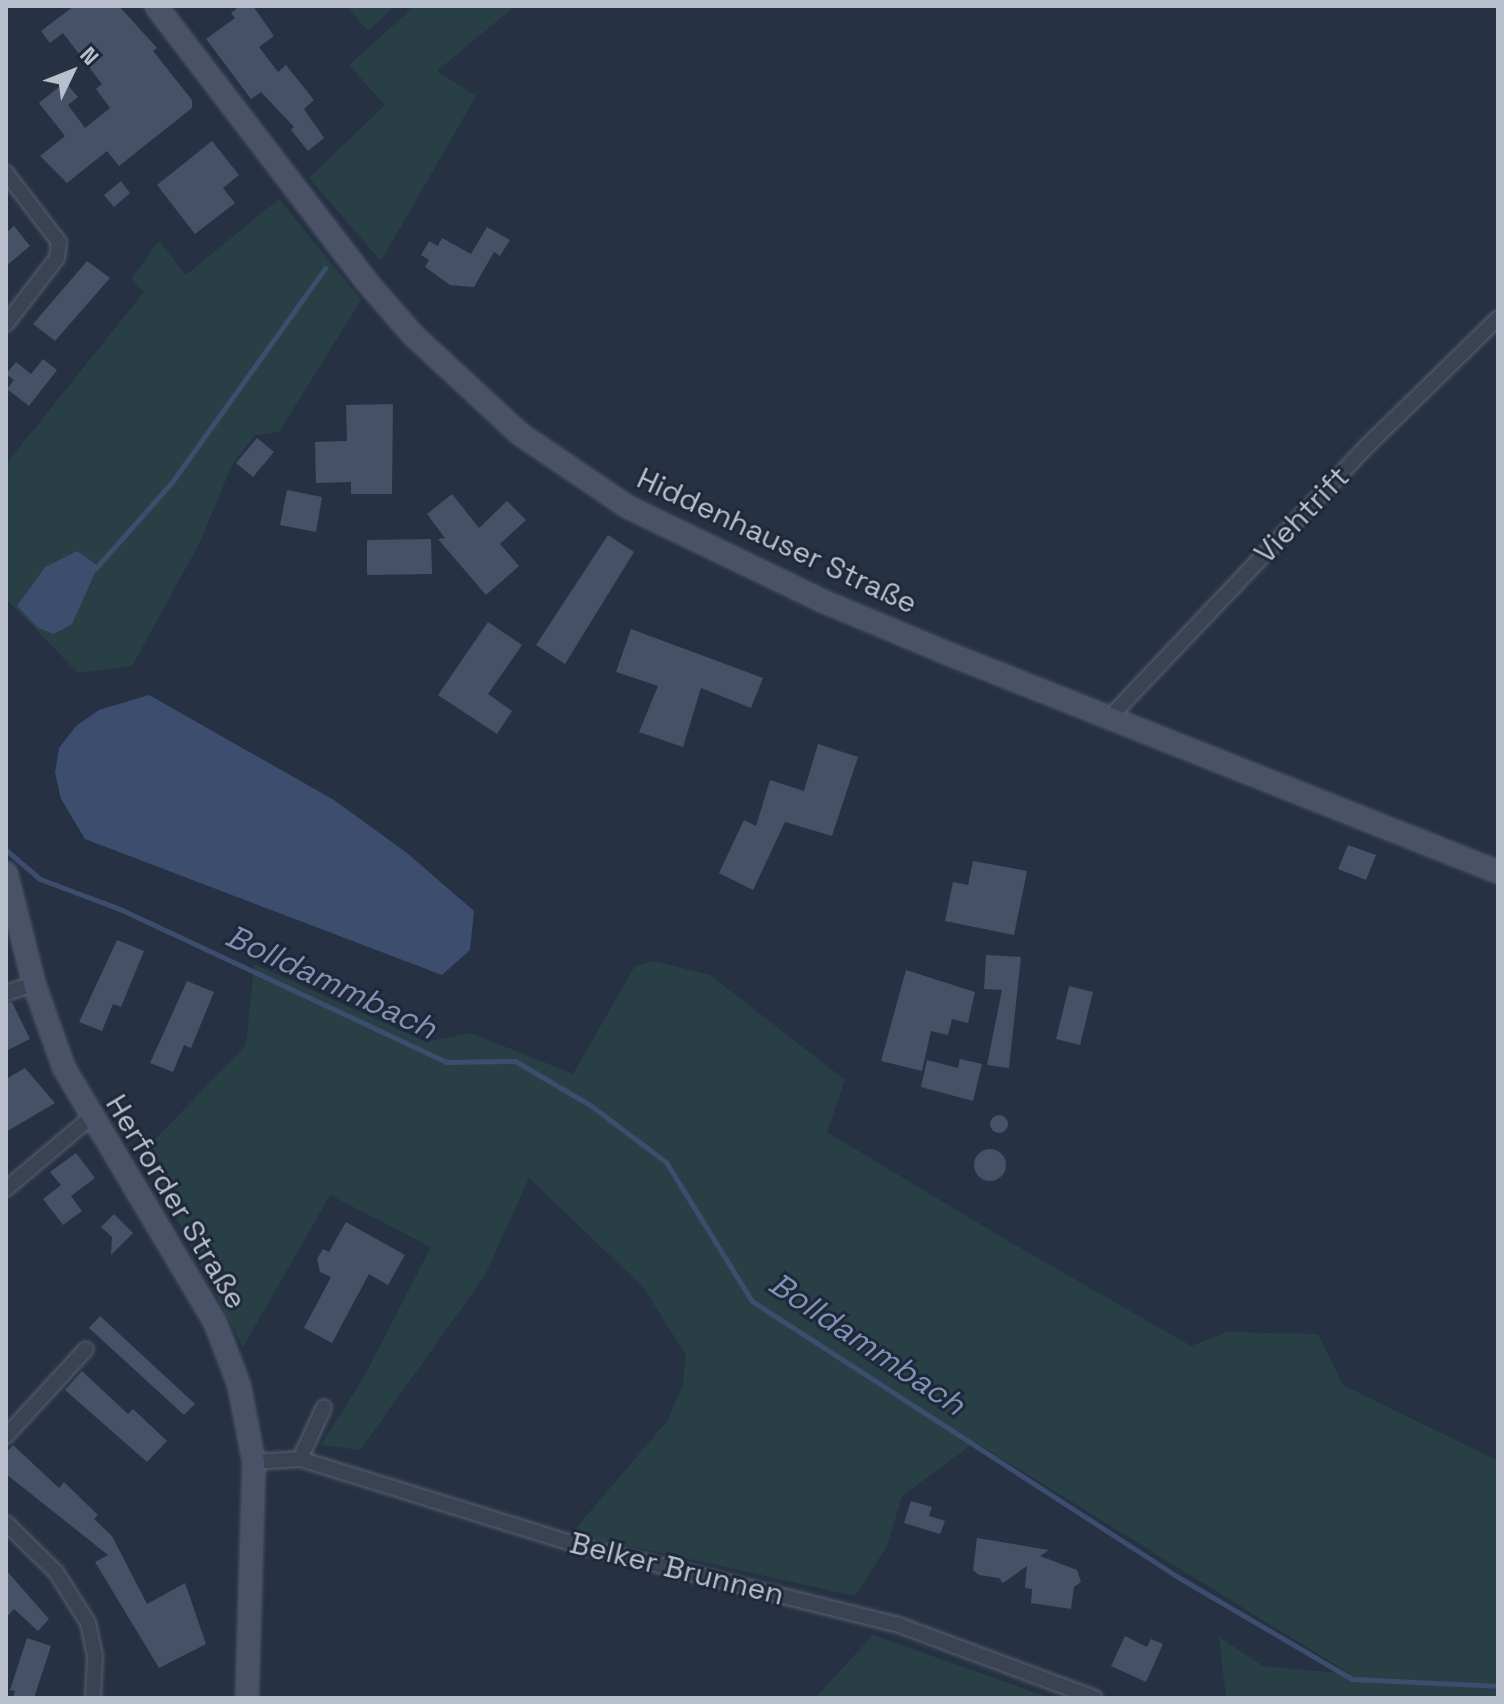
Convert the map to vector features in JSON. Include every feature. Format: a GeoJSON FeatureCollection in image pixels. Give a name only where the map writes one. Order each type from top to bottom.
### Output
{"type":"FeatureCollection","features":[{"type":"Feature","properties":{"kind":"street","name":"Hiddenhauser Straße"},"geometry":{"type":"LineString","coordinates":[[156,6],[376,293],[443,366],[520,434],[655,522],[820,600],[1498,872]]}},
{"type":"Feature","properties":{"kind":"street"},"geometry":{"type":"LineString","coordinates":[[6,173],[59,242],[57,258],[6,324]]}},
{"type":"Feature","properties":{"kind":"street","name":"Viehtrift"},"geometry":{"type":"LineString","coordinates":[[1110,717],[1369,444],[1498,318]]}},
{"type":"Feature","properties":{"kind":"street","name":"Herforder Straße"},"geometry":{"type":"LineString","coordinates":[[9,893],[13,936],[64,1068],[90,1118],[215,1322],[239,1385],[254,1462],[247,1698]]}},
{"type":"Feature","properties":{"kind":"street"},"geometry":{"type":"LineString","coordinates":[[6,993],[34,984]]}},
{"type":"Feature","properties":{"kind":"street"},"geometry":{"type":"LineString","coordinates":[[6,1189],[90,1118]]}},
{"type":"Feature","properties":{"kind":"street"},"geometry":{"type":"LineString","coordinates":[[6,1436],[86,1349]]}},
{"type":"Feature","properties":{"kind":"street"},"geometry":{"type":"LineString","coordinates":[[300,1459],[324,1407]]}},
{"type":"Feature","properties":{"kind":"street","name":"Belker Brunnen"},"geometry":{"type":"LineString","coordinates":[[254,1462],[300,1459],[574,1544],[896,1624],[1095,1698]]}},
{"type":"Feature","properties":{"kind":"street"},"geometry":{"type":"LineString","coordinates":[[6,1523],[56,1572],[88,1623],[95,1656],[93,1698]]}},
{"type":"Feature","properties":{"kind":"green space"},"geometry":{"type":"Polygon","coordinates":[[[346,6],[395,6],[368,31],[346,6]]]}},
{"type":"Feature","properties":{"kind":"green space"},"geometry":{"type":"Polygon","coordinates":[[[415,6],[515,6],[437,71],[476,96],[381,261],[309,178],[385,105],[349,65],[415,6]]]}},
{"type":"Feature","properties":{"kind":"green space"},"geometry":{"type":"Polygon","coordinates":[[[279,199],[361,300],[279,432],[255,435],[232,465],[199,544],[132,666],[78,673],[6,599],[6,464],[144,292],[131,279],[159,241],[186,275],[279,199]],[[77,551],[45,567],[18,605],[38,628],[77,551]]]}},
{"type":"Feature","properties":{"kind":"green space"},"geometry":{"type":"Polygon","coordinates":[[[654,961],[710,975],[845,1080],[827,1132],[1008,1241],[1191,1346],[1228,1332],[1318,1334],[1343,1385],[1498,1461],[1498,1698],[1226,1698],[1219,1637],[1263,1666],[1350,1674],[975,1442],[902,1496],[887,1546],[855,1596],[572,1533],[668,1420],[683,1384],[686,1355],[643,1287],[529,1178],[484,1277],[360,1450],[321,1445],[364,1377],[431,1247],[330,1195],[243,1347],[143,1152],[246,1045],[254,964],[426,1042],[471,1033],[573,1074],[635,966],[654,961]]]}},
{"type":"Feature","properties":{"kind":"green space"},"geometry":{"type":"Polygon","coordinates":[[[873,1635],[1050,1698],[815,1698],[873,1635]]]}},
{"type":"Feature","properties":{"kind":"water"},"geometry":{"type":"Polygon","coordinates":[[[77,551],[98,566],[72,624],[54,634],[38,628],[17,606],[45,567],[77,551]]]}},
{"type":"Feature","properties":{"kind":"water"},"geometry":{"type":"Polygon","coordinates":[[[149,695],[334,800],[407,853],[474,911],[470,950],[442,975],[85,839],[61,799],[55,773],[59,748],[76,726],[99,710],[149,695]]]}},
{"type":"Feature","properties":{"kind":"building"},"geometry":{"type":"Polygon","coordinates":[[[74,6],[119,6],[157,48],[153,51],[192,100],[192,108],[119,166],[107,151],[67,183],[40,156],[65,136],[39,103],[65,82],[78,97],[68,105],[85,128],[110,108],[96,89],[102,84],[63,33],[50,43],[41,31],[74,6]]]}},
{"type":"Feature","properties":{"kind":"building"},"geometry":{"type":"Polygon","coordinates":[[[240,6],[253,6],[274,36],[259,47],[278,72],[286,65],[314,100],[304,109],[324,138],[308,151],[291,130],[294,127],[261,92],[251,99],[206,39],[235,18],[231,13],[240,6]]]}},
{"type":"Feature","properties":{"kind":"building"},"geometry":{"type":"Polygon","coordinates":[[[212,141],[239,175],[223,188],[235,203],[195,234],[157,185],[212,141]]]}},
{"type":"Feature","properties":{"kind":"building"},"geometry":{"type":"Polygon","coordinates":[[[121,181],[130,193],[114,207],[104,195],[121,181]]]}},
{"type":"Feature","properties":{"kind":"building"},"geometry":{"type":"Polygon","coordinates":[[[14,226],[30,246],[6,266],[6,233],[14,226]]]}},
{"type":"Feature","properties":{"kind":"building"},"geometry":{"type":"Polygon","coordinates":[[[487,227],[510,240],[500,256],[494,252],[474,287],[450,285],[425,267],[429,260],[421,255],[429,241],[438,246],[442,238],[471,254],[487,227]]]}},
{"type":"Feature","properties":{"kind":"building"},"geometry":{"type":"Polygon","coordinates":[[[87,261],[110,278],[55,341],[33,324],[87,261]]]}},
{"type":"Feature","properties":{"kind":"building"},"geometry":{"type":"Polygon","coordinates":[[[43,359],[57,370],[29,406],[7,389],[14,380],[6,374],[16,362],[31,374],[43,359]]]}},
{"type":"Feature","properties":{"kind":"building"},"geometry":{"type":"Polygon","coordinates":[[[393,404],[392,494],[351,494],[351,482],[316,483],[315,442],[347,441],[346,405],[393,404]]]}},
{"type":"Feature","properties":{"kind":"building"},"geometry":{"type":"Polygon","coordinates":[[[257,438],[274,452],[253,477],[236,463],[257,438]]]}},
{"type":"Feature","properties":{"kind":"building"},"geometry":{"type":"Polygon","coordinates":[[[287,490],[322,497],[316,532],[280,525],[287,490]]]}},
{"type":"Feature","properties":{"kind":"building"},"geometry":{"type":"Polygon","coordinates":[[[452,494],[479,528],[507,501],[526,520],[500,544],[519,566],[486,595],[438,539],[445,538],[427,514],[452,494]]]}},
{"type":"Feature","properties":{"kind":"building"},"geometry":{"type":"Polygon","coordinates":[[[608,535],[634,552],[565,664],[536,645],[608,535]]]}},
{"type":"Feature","properties":{"kind":"building"},"geometry":{"type":"Polygon","coordinates":[[[431,539],[432,574],[367,575],[367,540],[431,539]]]}},
{"type":"Feature","properties":{"kind":"building"},"geometry":{"type":"Polygon","coordinates":[[[488,622],[522,645],[488,694],[512,711],[497,734],[438,695],[488,622]]]}},
{"type":"Feature","properties":{"kind":"building"},"geometry":{"type":"Polygon","coordinates":[[[631,629],[763,678],[751,708],[701,688],[683,747],[639,732],[658,686],[616,672],[631,629]]]}},
{"type":"Feature","properties":{"kind":"building"},"geometry":{"type":"Polygon","coordinates":[[[818,744],[858,757],[832,836],[785,822],[753,890],[719,873],[744,820],[756,826],[770,780],[804,791],[818,744]]]}},
{"type":"Feature","properties":{"kind":"building"},"geometry":{"type":"Polygon","coordinates":[[[1348,845],[1376,855],[1366,880],[1338,869],[1348,845]]]}},
{"type":"Feature","properties":{"kind":"building"},"geometry":{"type":"Polygon","coordinates":[[[973,861],[1027,871],[1014,935],[945,921],[953,882],[968,885],[973,861]]]}},
{"type":"Feature","properties":{"kind":"building"},"geometry":{"type":"Polygon","coordinates":[[[117,940],[144,951],[121,1007],[113,1004],[102,1031],[79,1022],[117,940]]]}},
{"type":"Feature","properties":{"kind":"building"},"geometry":{"type":"Polygon","coordinates":[[[986,955],[1021,957],[1009,1068],[987,1065],[1002,990],[984,989],[986,955]]]}},
{"type":"Feature","properties":{"kind":"building"},"geometry":{"type":"Polygon","coordinates":[[[906,970],[975,992],[968,1023],[952,1019],[948,1035],[931,1031],[922,1071],[881,1061],[906,970]]]}},
{"type":"Feature","properties":{"kind":"building"},"geometry":{"type":"Polygon","coordinates":[[[187,981],[214,992],[191,1048],[184,1045],[173,1072],[150,1063],[187,981]]]}},
{"type":"Feature","properties":{"kind":"building"},"geometry":{"type":"Polygon","coordinates":[[[1069,986],[1093,992],[1080,1045],[1056,1039],[1069,986]]]}},
{"type":"Feature","properties":{"kind":"building"},"geometry":{"type":"Polygon","coordinates":[[[12,1002],[30,1039],[6,1051],[6,1003],[12,1002]]]}},
{"type":"Feature","properties":{"kind":"building"},"geometry":{"type":"Polygon","coordinates":[[[960,1059],[982,1064],[973,1101],[921,1087],[927,1060],[958,1068],[960,1059]]]}},
{"type":"Feature","properties":{"kind":"building"},"geometry":{"type":"Polygon","coordinates":[[[25,1068],[55,1103],[6,1132],[6,1079],[25,1068]]]}},
{"type":"Feature","properties":{"kind":"building"},"geometry":{"type":"Polygon","coordinates":[[[995,1115],[1003,1115],[1008,1124],[1006,1131],[995,1133],[990,1128],[990,1120],[995,1115]]]}},
{"type":"Feature","properties":{"kind":"building"},"geometry":{"type":"Polygon","coordinates":[[[990,1149],[1002,1153],[1006,1165],[1002,1177],[990,1181],[978,1177],[974,1165],[978,1153],[990,1149]]]}},
{"type":"Feature","properties":{"kind":"building"},"geometry":{"type":"Polygon","coordinates":[[[76,1153],[95,1178],[71,1196],[82,1211],[63,1225],[43,1199],[61,1185],[50,1172],[76,1153]]]}},
{"type":"Feature","properties":{"kind":"building"},"geometry":{"type":"Polygon","coordinates":[[[114,1214],[133,1233],[111,1255],[112,1237],[101,1227],[114,1214]]]}},
{"type":"Feature","properties":{"kind":"building"},"geometry":{"type":"Polygon","coordinates":[[[346,1222],[405,1255],[388,1285],[369,1274],[332,1343],[304,1328],[331,1277],[320,1272],[317,1259],[323,1249],[329,1252],[346,1222]]]}},
{"type":"Feature","properties":{"kind":"building"},"geometry":{"type":"Polygon","coordinates":[[[100,1316],[195,1404],[184,1415],[89,1328],[100,1316]]]}},
{"type":"Feature","properties":{"kind":"building"},"geometry":{"type":"Polygon","coordinates":[[[82,1371],[128,1414],[133,1409],[167,1441],[147,1462],[65,1390],[82,1371]]]}},
{"type":"Feature","properties":{"kind":"building"},"geometry":{"type":"Polygon","coordinates":[[[13,1445],[59,1488],[64,1482],[98,1515],[94,1519],[112,1536],[147,1604],[185,1583],[206,1644],[159,1668],[95,1562],[108,1555],[6,1474],[6,1453],[13,1445]]]}},
{"type":"Feature","properties":{"kind":"building"},"geometry":{"type":"Polygon","coordinates":[[[911,1501],[932,1507],[929,1516],[945,1521],[940,1534],[904,1523],[911,1501]]]}},
{"type":"Feature","properties":{"kind":"building"},"geometry":{"type":"Polygon","coordinates":[[[977,1538],[1049,1550],[1040,1556],[1077,1570],[1081,1582],[1074,1587],[1071,1609],[1031,1603],[1032,1589],[1025,1588],[1027,1566],[1003,1583],[999,1578],[979,1575],[973,1570],[977,1538]]]}},
{"type":"Feature","properties":{"kind":"building"},"geometry":{"type":"Polygon","coordinates":[[[6,1570],[49,1619],[38,1631],[14,1609],[6,1618],[6,1570]]]}},
{"type":"Feature","properties":{"kind":"building"},"geometry":{"type":"Polygon","coordinates":[[[1125,1636],[1147,1647],[1151,1639],[1163,1644],[1146,1682],[1111,1666],[1125,1636]]]}},
{"type":"Feature","properties":{"kind":"building"},"geometry":{"type":"Polygon","coordinates":[[[27,1638],[51,1646],[34,1698],[13,1698],[15,1691],[10,1690],[27,1638]]]}},
{"type":"Feature","properties":{"kind":"waterway"},"geometry":{"type":"LineString","coordinates":[[95,569],[172,482],[325,268]]}},
{"type":"Feature","properties":{"kind":"waterway","name":"Bolldammbach"},"geometry":{"type":"LineString","coordinates":[[6,850],[40,879],[120,909],[446,1062],[515,1061],[590,1105],[666,1162],[752,1301],[1178,1577],[1352,1679],[1498,1686]]}}]}
